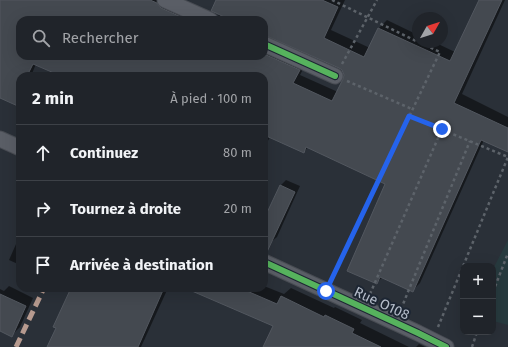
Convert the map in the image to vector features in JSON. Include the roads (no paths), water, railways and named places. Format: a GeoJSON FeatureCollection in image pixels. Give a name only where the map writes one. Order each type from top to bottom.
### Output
{"type":"FeatureCollection","features":[{"type":"Feature","properties":{"kind":"street"},"geometry":{"type":"LineString","coordinates":[[165,0],[201,16]]}},
{"type":"Feature","properties":{"kind":"street"},"geometry":{"type":"LineString","coordinates":[[268,46],[335,76]]}},
{"type":"Feature","properties":{"kind":"street"},"geometry":{"type":"LineString","coordinates":[[0,138],[16,146]]}},
{"type":"Feature","properties":{"kind":"street","name":"Rue O108"},"geometry":{"type":"LineString","coordinates":[[268,264],[439,344]]}}]}
